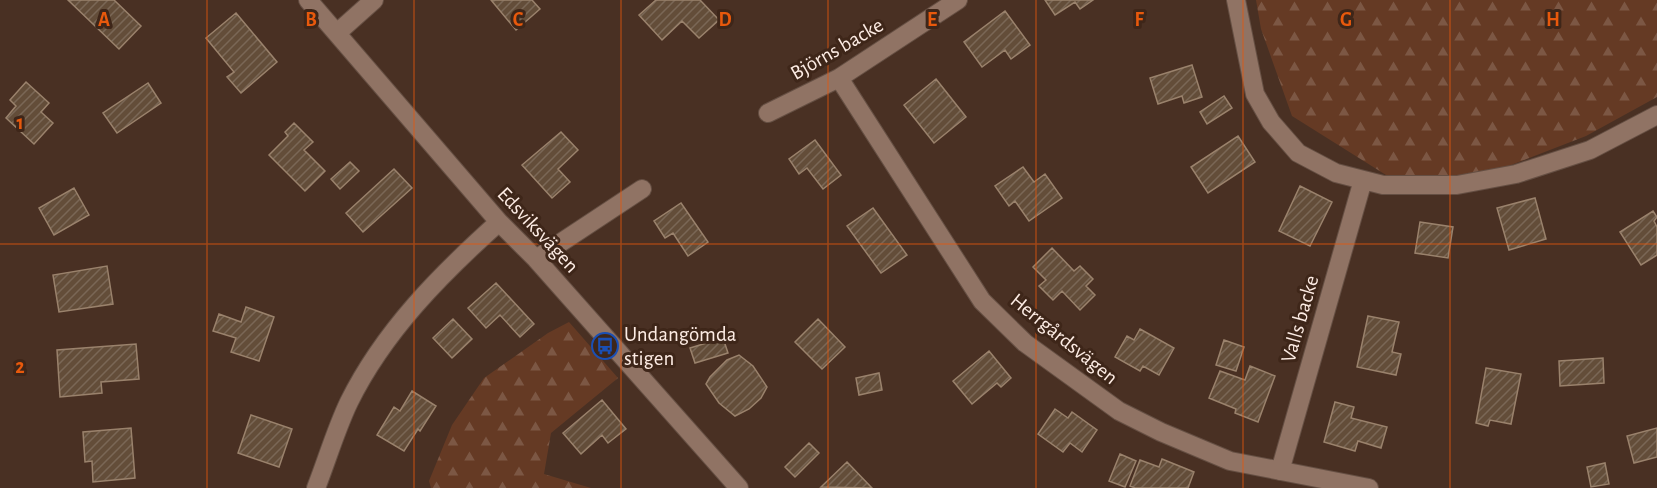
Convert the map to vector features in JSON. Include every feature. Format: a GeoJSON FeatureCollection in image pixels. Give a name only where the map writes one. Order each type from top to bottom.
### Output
{"type":"FeatureCollection","features":[{"type":"Feature","properties":{"kind":"street","name":"Edsviksvägen"},"geometry":{"type":"LineString","coordinates":[[308,0],[499,222],[536,259],[739,488]]}},
{"type":"Feature","properties":{"kind":"street"},"geometry":{"type":"LineString","coordinates":[[337,33],[374,0]]}},
{"type":"Feature","properties":{"kind":"street","name":"Björns backe"},"geometry":{"type":"LineString","coordinates":[[768,113],[839,78],[958,0]]}},
{"type":"Feature","properties":{"kind":"street"},"geometry":{"type":"LineString","coordinates":[[1236,0],[1255,93],[1271,122],[1298,153],[1336,172],[1363,180],[1383,185],[1457,185],[1516,174],[1590,150],[1657,115]]}},
{"type":"Feature","properties":{"kind":"street","name":"Herrgårdsvägen"},"geometry":{"type":"LineString","coordinates":[[839,78],[982,301],[1025,343],[1119,411],[1161,432],[1230,461],[1369,488]]}},
{"type":"Feature","properties":{"kind":"street","name":"Valls backe"},"geometry":{"type":"LineString","coordinates":[[1280,471],[1363,180]]}},
{"type":"Feature","properties":{"kind":"street"},"geometry":{"type":"LineString","coordinates":[[536,259],[642,189]]}},
{"type":"Feature","properties":{"kind":"street"},"geometry":{"type":"LineString","coordinates":[[316,488],[349,403],[381,347],[451,266],[499,222]]}},
{"type":"Feature","properties":{"kind":"green space"},"geometry":{"type":"Polygon","coordinates":[[[1256,0],[1657,0],[1657,97],[1586,136],[1480,177],[1394,180],[1292,116],[1261,29],[1256,0]]]}},
{"type":"Feature","properties":{"kind":"green space"},"geometry":{"type":"Polygon","coordinates":[[[569,322],[618,378],[551,433],[544,474],[591,488],[431,488],[429,481],[452,425],[484,378],[548,333],[569,322]]]}},
{"type":"Feature","properties":{"kind":"building"},"geometry":{"type":"Polygon","coordinates":[[[68,0],[114,0],[141,26],[119,49],[68,0]]]}},
{"type":"Feature","properties":{"kind":"building"},"geometry":{"type":"Polygon","coordinates":[[[491,0],[532,0],[540,9],[516,30],[491,0]]]}},
{"type":"Feature","properties":{"kind":"building"},"geometry":{"type":"Polygon","coordinates":[[[656,0],[700,0],[719,20],[699,38],[682,21],[662,40],[639,15],[656,0]]]}},
{"type":"Feature","properties":{"kind":"building"},"geometry":{"type":"Polygon","coordinates":[[[1045,0],[1093,0],[1080,9],[1075,2],[1055,15],[1045,0]]]}},
{"type":"Feature","properties":{"kind":"building"},"geometry":{"type":"Polygon","coordinates":[[[1005,11],[1030,45],[1011,59],[1005,50],[982,67],[964,42],[1005,11]]]}},
{"type":"Feature","properties":{"kind":"building"},"geometry":{"type":"Polygon","coordinates":[[[236,13],[277,62],[241,93],[227,77],[234,72],[206,38],[236,13]]]}},
{"type":"Feature","properties":{"kind":"building"},"geometry":{"type":"Polygon","coordinates":[[[1192,65],[1202,97],[1184,103],[1182,96],[1158,104],[1150,78],[1192,65]]]}},
{"type":"Feature","properties":{"kind":"building"},"geometry":{"type":"Polygon","coordinates":[[[936,79],[966,117],[934,143],[904,105],[936,79]]]}},
{"type":"Feature","properties":{"kind":"building"},"geometry":{"type":"Polygon","coordinates":[[[26,82],[49,103],[41,112],[53,123],[34,144],[6,118],[16,106],[10,100],[26,82]]]}},
{"type":"Feature","properties":{"kind":"building"},"geometry":{"type":"Polygon","coordinates":[[[148,83],[161,103],[117,133],[103,113],[148,83]]]}},
{"type":"Feature","properties":{"kind":"building"},"geometry":{"type":"Polygon","coordinates":[[[1224,96],[1232,108],[1207,124],[1200,112],[1224,96]]]}},
{"type":"Feature","properties":{"kind":"building"},"geometry":{"type":"Polygon","coordinates":[[[294,123],[313,142],[304,150],[325,171],[305,191],[269,155],[288,136],[285,132],[294,123]]]}},
{"type":"Feature","properties":{"kind":"building"},"geometry":{"type":"Polygon","coordinates":[[[561,132],[578,150],[558,169],[570,182],[552,198],[522,165],[561,132]]]}},
{"type":"Feature","properties":{"kind":"building"},"geometry":{"type":"Polygon","coordinates":[[[1238,136],[1255,162],[1208,193],[1191,167],[1238,136]]]}},
{"type":"Feature","properties":{"kind":"building"},"geometry":{"type":"Polygon","coordinates":[[[815,140],[841,175],[823,189],[807,168],[799,174],[789,159],[815,140]]]}},
{"type":"Feature","properties":{"kind":"building"},"geometry":{"type":"Polygon","coordinates":[[[350,162],[359,171],[340,189],[331,179],[350,162]]]}},
{"type":"Feature","properties":{"kind":"building"},"geometry":{"type":"Polygon","coordinates":[[[1023,167],[1034,182],[1045,174],[1062,198],[1029,221],[1015,201],[1009,206],[995,186],[1023,167]]]}},
{"type":"Feature","properties":{"kind":"building"},"geometry":{"type":"Polygon","coordinates":[[[394,169],[412,188],[363,232],[346,213],[394,169]]]}},
{"type":"Feature","properties":{"kind":"building"},"geometry":{"type":"Polygon","coordinates":[[[1300,186],[1332,202],[1310,246],[1279,231],[1300,186]]]}},
{"type":"Feature","properties":{"kind":"building"},"geometry":{"type":"Polygon","coordinates":[[[74,188],[89,215],[54,235],[39,208],[74,188]]]}},
{"type":"Feature","properties":{"kind":"building"},"geometry":{"type":"Polygon","coordinates":[[[1535,198],[1546,239],[1509,250],[1497,208],[1535,198]]]}},
{"type":"Feature","properties":{"kind":"building"},"geometry":{"type":"Polygon","coordinates":[[[681,203],[708,242],[688,256],[673,233],[665,238],[654,221],[681,203]]]}},
{"type":"Feature","properties":{"kind":"building"},"geometry":{"type":"Polygon","coordinates":[[[873,208],[907,255],[881,273],[847,226],[873,208]]]}},
{"type":"Feature","properties":{"kind":"building"},"geometry":{"type":"Polygon","coordinates":[[[1653,211],[1657,217],[1654,221],[1657,227],[1657,255],[1641,265],[1620,232],[1653,211]]]}},
{"type":"Feature","properties":{"kind":"building"},"geometry":{"type":"Polygon","coordinates":[[[1420,222],[1453,227],[1448,258],[1415,253],[1420,222]]]}},
{"type":"Feature","properties":{"kind":"building"},"geometry":{"type":"Polygon","coordinates":[[[1052,248],[1074,271],[1080,266],[1093,279],[1086,286],[1095,295],[1080,310],[1062,291],[1053,300],[1039,286],[1046,280],[1033,267],[1052,248]]]}},
{"type":"Feature","properties":{"kind":"building"},"geometry":{"type":"Polygon","coordinates":[[[107,266],[113,304],[59,312],[53,275],[107,266]]]}},
{"type":"Feature","properties":{"kind":"building"},"geometry":{"type":"Polygon","coordinates":[[[496,283],[534,324],[520,337],[500,315],[486,328],[468,308],[496,283]]]}},
{"type":"Feature","properties":{"kind":"building"},"geometry":{"type":"Polygon","coordinates":[[[246,307],[274,317],[259,361],[231,352],[236,338],[213,331],[219,314],[241,322],[246,307]]]}},
{"type":"Feature","properties":{"kind":"building"},"geometry":{"type":"Polygon","coordinates":[[[1368,316],[1399,322],[1392,352],[1401,354],[1396,375],[1357,367],[1368,316]]]}},
{"type":"Feature","properties":{"kind":"building"},"geometry":{"type":"Polygon","coordinates":[[[453,319],[472,339],[452,358],[433,338],[453,319]]]}},
{"type":"Feature","properties":{"kind":"building"},"geometry":{"type":"Polygon","coordinates":[[[818,319],[845,347],[822,369],[795,342],[818,319]]]}},
{"type":"Feature","properties":{"kind":"building"},"geometry":{"type":"Polygon","coordinates":[[[1140,329],[1174,348],[1159,375],[1143,366],[1140,371],[1115,357],[1127,336],[1134,340],[1140,329]]]}},
{"type":"Feature","properties":{"kind":"building"},"geometry":{"type":"Polygon","coordinates":[[[723,338],[728,353],[695,363],[690,348],[723,338]]]}},
{"type":"Feature","properties":{"kind":"building"},"geometry":{"type":"Polygon","coordinates":[[[1224,340],[1244,347],[1236,371],[1216,365],[1224,340]]]}},
{"type":"Feature","properties":{"kind":"building"},"geometry":{"type":"Polygon","coordinates":[[[136,344],[139,379],[101,382],[102,393],[60,397],[57,350],[136,344]]]}},
{"type":"Feature","properties":{"kind":"building"},"geometry":{"type":"Polygon","coordinates":[[[989,351],[1011,378],[1001,387],[997,383],[972,404],[953,381],[989,351]]]}},
{"type":"Feature","properties":{"kind":"building"},"geometry":{"type":"Polygon","coordinates":[[[739,355],[753,366],[767,387],[761,398],[749,409],[735,416],[719,403],[706,384],[727,360],[739,355]]]}},
{"type":"Feature","properties":{"kind":"building"},"geometry":{"type":"Polygon","coordinates":[[[1603,358],[1604,383],[1560,386],[1559,361],[1603,358]]]}},
{"type":"Feature","properties":{"kind":"building"},"geometry":{"type":"Polygon","coordinates":[[[1250,366],[1275,376],[1258,422],[1235,413],[1236,409],[1209,398],[1220,371],[1245,380],[1250,366]]]}},
{"type":"Feature","properties":{"kind":"building"},"geometry":{"type":"Polygon","coordinates":[[[1486,368],[1521,374],[1511,424],[1490,420],[1488,426],[1476,423],[1486,368]]]}},
{"type":"Feature","properties":{"kind":"building"},"geometry":{"type":"Polygon","coordinates":[[[879,373],[882,390],[859,395],[856,378],[879,373]]]}},
{"type":"Feature","properties":{"kind":"building"},"geometry":{"type":"Polygon","coordinates":[[[412,391],[436,406],[404,451],[377,435],[394,407],[400,411],[412,391]]]}},
{"type":"Feature","properties":{"kind":"building"},"geometry":{"type":"Polygon","coordinates":[[[602,400],[626,429],[608,443],[602,435],[581,454],[563,433],[602,400]]]}},
{"type":"Feature","properties":{"kind":"building"},"geometry":{"type":"Polygon","coordinates":[[[1335,402],[1354,407],[1351,418],[1387,427],[1381,448],[1358,441],[1355,451],[1324,442],[1335,402]]]}},
{"type":"Feature","properties":{"kind":"building"},"geometry":{"type":"Polygon","coordinates":[[[1055,409],[1068,418],[1072,412],[1097,430],[1082,452],[1070,443],[1063,452],[1038,434],[1055,409]]]}},
{"type":"Feature","properties":{"kind":"building"},"geometry":{"type":"Polygon","coordinates":[[[251,415],[292,429],[279,467],[238,453],[251,415]]]}},
{"type":"Feature","properties":{"kind":"building"},"geometry":{"type":"Polygon","coordinates":[[[131,428],[135,478],[93,482],[92,461],[85,462],[83,432],[131,428]]]}},
{"type":"Feature","properties":{"kind":"building"},"geometry":{"type":"Polygon","coordinates":[[[1657,428],[1657,457],[1634,463],[1627,436],[1657,428]]]}},
{"type":"Feature","properties":{"kind":"building"},"geometry":{"type":"Polygon","coordinates":[[[809,443],[819,453],[795,477],[785,467],[809,443]]]}},
{"type":"Feature","properties":{"kind":"building"},"geometry":{"type":"Polygon","coordinates":[[[1120,454],[1136,461],[1125,487],[1109,481],[1120,454]]]}},
{"type":"Feature","properties":{"kind":"building"},"geometry":{"type":"Polygon","coordinates":[[[1162,459],[1194,472],[1188,488],[1135,488],[1130,486],[1140,460],[1159,467],[1162,459]]]}},
{"type":"Feature","properties":{"kind":"building"},"geometry":{"type":"Polygon","coordinates":[[[847,462],[872,488],[821,487],[847,462]]]}},
{"type":"Feature","properties":{"kind":"building"},"geometry":{"type":"Polygon","coordinates":[[[1605,463],[1609,484],[1591,487],[1587,467],[1605,463]]]}},
{"type":"Feature","properties":{"kind":"place","name":"Undangömda stigen"},"geometry":{"type":"Point","coordinates":[605,346]}}]}
